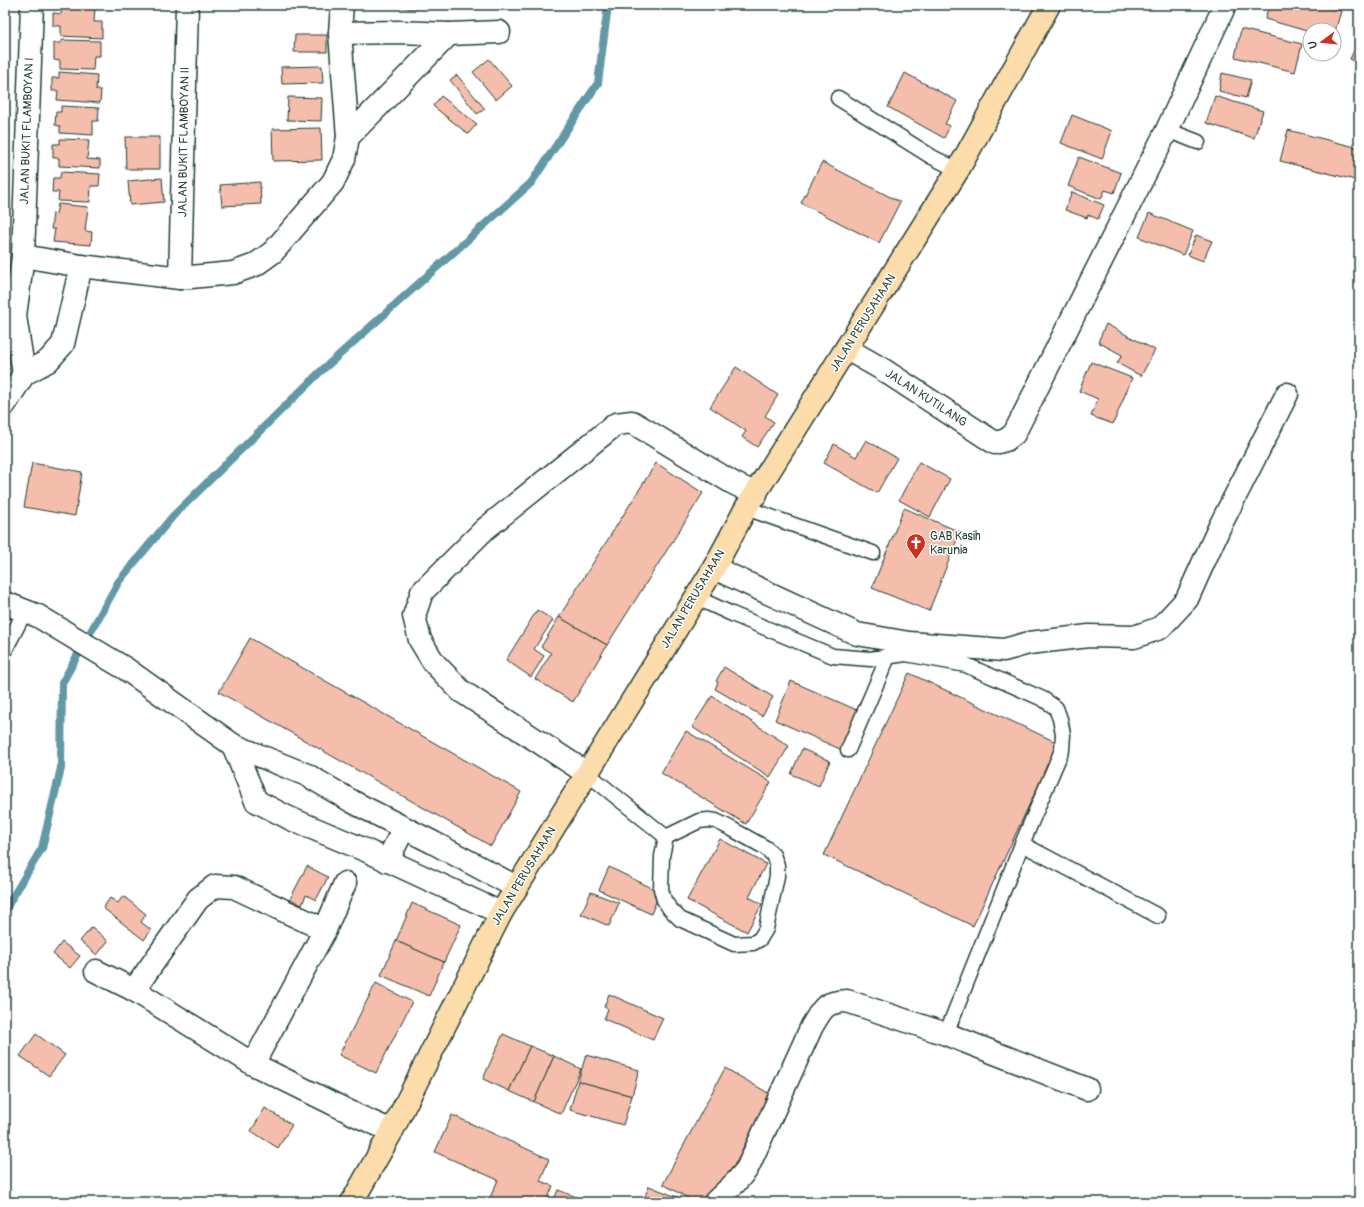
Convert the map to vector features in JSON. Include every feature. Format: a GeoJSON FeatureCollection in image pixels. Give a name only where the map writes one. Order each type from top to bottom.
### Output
{"type":"FeatureCollection","features":[{"type":"Feature","properties":{"kind":"main road","name":"JALAN PERUSAHAAN"},"geometry":{"type":"LineString","coordinates":[[352,1202],[392,1131],[501,913],[516,887],[588,774],[714,568],[751,501],[958,170],[1049,5]]}},
{"type":"Feature","properties":{"kind":"street","name":"JALAN BUKIT FLAMBOYAN I"},"geometry":{"type":"LineString","coordinates":[[24,374],[15,316],[23,256],[32,5]]}},
{"type":"Feature","properties":{"kind":"street","name":"JALAN BUKIT FLAMBOYAN II"},"geometry":{"type":"LineString","coordinates":[[180,278],[187,5]]}},
{"type":"Feature","properties":{"kind":"street"},"geometry":{"type":"LineString","coordinates":[[23,256],[81,266],[180,278],[233,273],[255,265],[274,252],[334,182],[344,159],[348,137],[340,33],[342,5]]}},
{"type":"Feature","properties":{"kind":"street"},"geometry":{"type":"LineString","coordinates":[[1167,130],[1225,5]]}},
{"type":"Feature","properties":{"kind":"street"},"geometry":{"type":"LineString","coordinates":[[340,33],[400,32],[449,34],[499,32]]}},
{"type":"Feature","properties":{"kind":"street"},"geometry":{"type":"LineString","coordinates":[[348,137],[449,34]]}},
{"type":"Feature","properties":{"kind":"street","name":"JALAN KUTILANG"},"geometry":{"type":"LineString","coordinates":[[846,349],[882,369],[995,443],[1006,440],[1014,434],[1167,130]]}},
{"type":"Feature","properties":{"kind":"street"},"geometry":{"type":"LineString","coordinates":[[5,404],[24,374],[48,361],[63,344],[81,266]]}},
{"type":"Feature","properties":{"kind":"street"},"geometry":{"type":"LineString","coordinates":[[714,568],[856,634],[910,643],[1004,650],[1029,643],[1089,636],[1134,637],[1160,628],[1187,599],[1219,528],[1287,394]]}},
{"type":"Feature","properties":{"kind":"street"},"geometry":{"type":"LineString","coordinates":[[588,774],[461,691],[434,663],[420,640],[414,616],[422,592],[485,529],[616,424],[632,422],[733,483],[751,501]]}},
{"type":"Feature","properties":{"kind":"street"},"geometry":{"type":"LineString","coordinates":[[5,603],[32,613],[126,669],[233,745],[307,775],[353,802],[434,842],[516,887]]}},
{"type":"Feature","properties":{"kind":"street"},"geometry":{"type":"LineString","coordinates":[[233,745],[256,801],[291,819],[365,850],[501,913]]}},
{"type":"Feature","properties":{"kind":"street"},"geometry":{"type":"LineString","coordinates":[[387,861],[404,828]]}},
{"type":"Feature","properties":{"kind":"street"},"geometry":{"type":"LineString","coordinates":[[253,1064],[324,930],[345,884]]}},
{"type":"Feature","properties":{"kind":"street"},"geometry":{"type":"LineString","coordinates":[[134,990],[198,899],[215,886],[234,888],[324,930]]}},
{"type":"Feature","properties":{"kind":"street"},"geometry":{"type":"LineString","coordinates":[[96,971],[134,990],[253,1064],[358,1116],[392,1131]]}},
{"type":"Feature","properties":{"kind":"street"},"geometry":{"type":"LineString","coordinates":[[715,1202],[747,1169],[812,1026],[824,1007],[835,1002],[847,1000],[946,1034],[1087,1089]]}},
{"type":"Feature","properties":{"kind":"lane"},"geometry":{"type":"LineString","coordinates":[[838,98],[932,157],[958,170]]}},
{"type":"Feature","properties":{"kind":"lane"},"geometry":{"type":"LineString","coordinates":[[1167,130],[1198,142]]}},
{"type":"Feature","properties":{"kind":"lane"},"geometry":{"type":"LineString","coordinates":[[751,501],[873,553]]}},
{"type":"Feature","properties":{"kind":"lane"},"geometry":{"type":"LineString","coordinates":[[695,597],[834,656],[870,659],[906,654],[966,665],[1043,699],[1056,708],[1063,734],[1062,750],[1022,844],[946,1034]]}},
{"type":"Feature","properties":{"kind":"lane"},"geometry":{"type":"LineString","coordinates":[[5,650],[32,613]]}},
{"type":"Feature","properties":{"kind":"lane"},"geometry":{"type":"LineString","coordinates":[[848,750],[888,657]]}},
{"type":"Feature","properties":{"kind":"lane"},"geometry":{"type":"LineString","coordinates":[[588,774],[666,837]]}},
{"type":"Feature","properties":{"kind":"lane"},"geometry":{"type":"LineString","coordinates":[[699,821],[716,821],[766,848],[773,855],[777,864],[777,876],[766,929],[760,938],[753,943],[734,944],[680,919],[670,909],[664,900],[661,889],[662,856],[666,837],[699,821]]}},
{"type":"Feature","properties":{"kind":"lane"},"geometry":{"type":"LineString","coordinates":[[1022,844],[1158,916]]}},
{"type":"Feature","properties":{"kind":"building"},"geometry":{"type":"Polygon","coordinates":[[[417,5],[416,9],[386,6],[417,5]]]}},
{"type":"Feature","properties":{"kind":"building"},"geometry":{"type":"Polygon","coordinates":[[[1269,5],[1322,5],[1341,11],[1338,22],[1302,22],[1302,30],[1265,19],[1269,5]]]}},
{"type":"Feature","properties":{"kind":"building"},"geometry":{"type":"Polygon","coordinates":[[[62,6],[95,7],[94,22],[102,22],[102,38],[61,36],[61,26],[53,26],[53,13],[61,14],[62,6]]]}},
{"type":"Feature","properties":{"kind":"building"},"geometry":{"type":"Polygon","coordinates":[[[1241,29],[1302,44],[1295,72],[1235,57],[1241,29]]]}},
{"type":"Feature","properties":{"kind":"building"},"geometry":{"type":"Polygon","coordinates":[[[295,35],[327,35],[327,52],[294,52],[295,35]]]}},
{"type":"Feature","properties":{"kind":"building"},"geometry":{"type":"Polygon","coordinates":[[[61,40],[100,41],[100,56],[94,56],[93,70],[60,69],[60,61],[54,60],[54,43],[61,43],[61,40]]]}},
{"type":"Feature","properties":{"kind":"building"},"geometry":{"type":"Polygon","coordinates":[[[1359,40],[1359,63],[1350,59],[1359,40]]]}},
{"type":"Feature","properties":{"kind":"building"},"geometry":{"type":"Polygon","coordinates":[[[489,59],[512,86],[496,100],[473,72],[489,59]]]}},
{"type":"Feature","properties":{"kind":"building"},"geometry":{"type":"Polygon","coordinates":[[[322,66],[323,83],[282,84],[281,67],[322,66]]]}},
{"type":"Feature","properties":{"kind":"building"},"geometry":{"type":"Polygon","coordinates":[[[59,72],[97,75],[96,90],[101,90],[100,103],[57,100],[58,91],[52,91],[52,78],[59,78],[59,72]]]}},
{"type":"Feature","properties":{"kind":"building"},"geometry":{"type":"Polygon","coordinates":[[[905,73],[957,101],[945,124],[950,126],[944,138],[888,107],[905,73]]]}},
{"type":"Feature","properties":{"kind":"building"},"geometry":{"type":"Polygon","coordinates":[[[1222,73],[1251,80],[1246,98],[1219,91],[1222,73]]]}},
{"type":"Feature","properties":{"kind":"building"},"geometry":{"type":"Polygon","coordinates":[[[457,75],[485,109],[477,114],[450,80],[457,75]]]}},
{"type":"Feature","properties":{"kind":"building"},"geometry":{"type":"Polygon","coordinates":[[[441,96],[477,124],[468,134],[433,106],[441,96]]]}},
{"type":"Feature","properties":{"kind":"building"},"geometry":{"type":"Polygon","coordinates":[[[1215,96],[1263,111],[1254,138],[1206,123],[1215,96]]]}},
{"type":"Feature","properties":{"kind":"building"},"geometry":{"type":"Polygon","coordinates":[[[288,97],[322,98],[321,121],[287,120],[288,97]]]}},
{"type":"Feature","properties":{"kind":"building"},"geometry":{"type":"Polygon","coordinates":[[[61,106],[99,108],[98,121],[93,121],[93,135],[60,133],[60,126],[55,125],[56,112],[61,112],[61,106]]]}},
{"type":"Feature","properties":{"kind":"building"},"geometry":{"type":"Polygon","coordinates":[[[1072,115],[1112,131],[1102,159],[1061,143],[1072,115]]]}},
{"type":"Feature","properties":{"kind":"building"},"geometry":{"type":"Polygon","coordinates":[[[321,128],[322,160],[273,161],[272,129],[321,128]]]}},
{"type":"Feature","properties":{"kind":"building"},"geometry":{"type":"Polygon","coordinates":[[[1288,130],[1359,148],[1359,181],[1280,161],[1288,130]]]}},
{"type":"Feature","properties":{"kind":"building"},"geometry":{"type":"Polygon","coordinates":[[[125,137],[160,137],[160,169],[126,169],[125,137]]]}},
{"type":"Feature","properties":{"kind":"building"},"geometry":{"type":"Polygon","coordinates":[[[60,139],[89,140],[87,159],[100,160],[100,168],[59,166],[59,158],[53,158],[53,144],[60,144],[60,139]]]}},
{"type":"Feature","properties":{"kind":"building"},"geometry":{"type":"Polygon","coordinates":[[[1079,157],[1121,173],[1114,193],[1105,190],[1101,199],[1068,186],[1079,157]]]}},
{"type":"Feature","properties":{"kind":"building"},"geometry":{"type":"Polygon","coordinates":[[[822,162],[900,202],[879,243],[801,203],[822,162]]]}},
{"type":"Feature","properties":{"kind":"building"},"geometry":{"type":"Polygon","coordinates":[[[61,172],[100,174],[99,186],[91,186],[90,202],[58,201],[59,192],[52,192],[53,178],[60,178],[61,172]]]}},
{"type":"Feature","properties":{"kind":"building"},"geometry":{"type":"Polygon","coordinates":[[[162,178],[164,202],[130,205],[128,181],[162,178]]]}},
{"type":"Feature","properties":{"kind":"building"},"geometry":{"type":"Polygon","coordinates":[[[260,182],[261,204],[222,206],[220,185],[260,182]]]}},
{"type":"Feature","properties":{"kind":"building"},"geometry":{"type":"Polygon","coordinates":[[[1072,192],[1104,205],[1098,219],[1088,215],[1087,218],[1065,210],[1072,192]]]}},
{"type":"Feature","properties":{"kind":"building"},"geometry":{"type":"Polygon","coordinates":[[[58,204],[88,207],[85,231],[92,232],[91,245],[53,242],[55,229],[51,229],[53,213],[56,214],[58,204]]]}},
{"type":"Feature","properties":{"kind":"building"},"geometry":{"type":"Polygon","coordinates":[[[1149,213],[1193,231],[1183,255],[1139,237],[1149,213]]]}},
{"type":"Feature","properties":{"kind":"building"},"geometry":{"type":"Polygon","coordinates":[[[1196,235],[1212,241],[1203,261],[1188,255],[1196,235]]]}},
{"type":"Feature","properties":{"kind":"building"},"geometry":{"type":"Polygon","coordinates":[[[1106,324],[1155,350],[1141,376],[1117,363],[1122,355],[1098,342],[1106,324]]]}},
{"type":"Feature","properties":{"kind":"building"},"geometry":{"type":"Polygon","coordinates":[[[1091,362],[1132,378],[1113,424],[1091,416],[1098,399],[1079,391],[1091,362]]]}},
{"type":"Feature","properties":{"kind":"building"},"geometry":{"type":"Polygon","coordinates":[[[736,367],[778,395],[765,416],[774,422],[757,447],[742,437],[746,431],[710,407],[736,367]]]}},
{"type":"Feature","properties":{"kind":"building"},"geometry":{"type":"Polygon","coordinates":[[[866,440],[897,458],[877,493],[824,463],[834,444],[856,457],[866,440]]]}},
{"type":"Feature","properties":{"kind":"building"},"geometry":{"type":"Polygon","coordinates":[[[919,462],[950,479],[930,517],[899,500],[919,462]]]}},
{"type":"Feature","properties":{"kind":"building"},"geometry":{"type":"Polygon","coordinates":[[[32,463],[82,472],[75,516],[24,507],[32,463]]]}},
{"type":"Feature","properties":{"kind":"building"},"geometry":{"type":"Polygon","coordinates":[[[656,463],[703,493],[607,645],[559,617],[656,463]]]}},
{"type":"Feature","properties":{"kind":"building","name":"GAB Kasih Karunia"},"geometry":{"type":"Polygon","coordinates":[[[904,508],[960,532],[929,611],[872,588],[904,508]]]}},
{"type":"Feature","properties":{"kind":"building"},"geometry":{"type":"Polygon","coordinates":[[[537,610],[553,620],[534,649],[544,656],[531,677],[506,660],[537,610]]]}},
{"type":"Feature","properties":{"kind":"building"},"geometry":{"type":"Polygon","coordinates":[[[559,617],[607,645],[573,702],[535,679],[551,653],[541,647],[559,617]]]}},
{"type":"Feature","properties":{"kind":"building"},"geometry":{"type":"Polygon","coordinates":[[[250,638],[521,792],[491,846],[219,692],[250,638]]]}},
{"type":"Feature","properties":{"kind":"building"},"geometry":{"type":"Polygon","coordinates":[[[724,667],[773,697],[762,716],[715,689],[718,682],[716,681],[724,667]]]}},
{"type":"Feature","properties":{"kind":"building"},"geometry":{"type":"Polygon","coordinates":[[[909,673],[1058,743],[973,926],[824,855],[909,673]]]}},
{"type":"Feature","properties":{"kind":"building"},"geometry":{"type":"Polygon","coordinates":[[[791,681],[859,711],[842,750],[775,720],[791,681]]]}},
{"type":"Feature","properties":{"kind":"building"},"geometry":{"type":"Polygon","coordinates":[[[712,696],[789,746],[770,777],[692,727],[712,696]]]}},
{"type":"Feature","properties":{"kind":"building"},"geometry":{"type":"Polygon","coordinates":[[[686,731],[771,782],[746,824],[661,773],[686,731]]]}},
{"type":"Feature","properties":{"kind":"building"},"geometry":{"type":"Polygon","coordinates":[[[802,749],[830,761],[819,786],[791,774],[802,749]]]}},
{"type":"Feature","properties":{"kind":"building"},"geometry":{"type":"Polygon","coordinates":[[[720,839],[766,864],[749,897],[762,904],[747,932],[687,900],[720,839]]]}},
{"type":"Feature","properties":{"kind":"building"},"geometry":{"type":"Polygon","coordinates":[[[307,866],[328,877],[316,900],[306,895],[302,905],[290,899],[307,866]]]}},
{"type":"Feature","properties":{"kind":"building"},"geometry":{"type":"Polygon","coordinates":[[[609,867],[660,892],[651,914],[599,890],[609,867]]]}},
{"type":"Feature","properties":{"kind":"building"},"geometry":{"type":"Polygon","coordinates":[[[591,892],[619,903],[609,926],[581,914],[591,892]]]}},
{"type":"Feature","properties":{"kind":"building"},"geometry":{"type":"Polygon","coordinates":[[[123,896],[146,914],[141,922],[151,930],[144,940],[103,908],[110,898],[118,903],[123,896]]]}},
{"type":"Feature","properties":{"kind":"building"},"geometry":{"type":"Polygon","coordinates":[[[412,903],[461,925],[444,962],[396,941],[412,903]]]}},
{"type":"Feature","properties":{"kind":"building"},"geometry":{"type":"Polygon","coordinates":[[[92,927],[108,941],[97,955],[80,941],[92,927]]]}},
{"type":"Feature","properties":{"kind":"building"},"geometry":{"type":"Polygon","coordinates":[[[396,941],[444,962],[429,996],[381,975],[396,941]]]}},
{"type":"Feature","properties":{"kind":"building"},"geometry":{"type":"Polygon","coordinates":[[[62,942],[80,956],[70,968],[53,954],[62,942]]]}},
{"type":"Feature","properties":{"kind":"building"},"geometry":{"type":"Polygon","coordinates":[[[376,983],[412,1002],[376,1073],[339,1055],[376,983]]]}},
{"type":"Feature","properties":{"kind":"building"},"geometry":{"type":"Polygon","coordinates":[[[609,994],[663,1018],[653,1040],[604,1019],[608,1009],[604,1007],[609,994]]]}},
{"type":"Feature","properties":{"kind":"building"},"geometry":{"type":"Polygon","coordinates":[[[36,1034],[65,1055],[49,1076],[20,1056],[36,1034]]]}},
{"type":"Feature","properties":{"kind":"building"},"geometry":{"type":"Polygon","coordinates":[[[503,1034],[530,1046],[509,1091],[483,1079],[503,1034]]]}},
{"type":"Feature","properties":{"kind":"building"},"geometry":{"type":"Polygon","coordinates":[[[530,1046],[554,1056],[534,1102],[509,1091],[530,1046]]]}},
{"type":"Feature","properties":{"kind":"building"},"geometry":{"type":"Polygon","coordinates":[[[586,1055],[639,1070],[632,1096],[578,1081],[586,1055]]]}},
{"type":"Feature","properties":{"kind":"building"},"geometry":{"type":"Polygon","coordinates":[[[554,1056],[581,1069],[561,1114],[534,1102],[554,1056]]]}},
{"type":"Feature","properties":{"kind":"building"},"geometry":{"type":"Polygon","coordinates":[[[725,1068],[770,1094],[732,1170],[701,1202],[695,1202],[663,1184],[725,1068]]]}},
{"type":"Feature","properties":{"kind":"building"},"geometry":{"type":"Polygon","coordinates":[[[578,1081],[632,1096],[623,1125],[570,1110],[578,1081]]]}},
{"type":"Feature","properties":{"kind":"building"},"geometry":{"type":"Polygon","coordinates":[[[265,1108],[292,1125],[278,1148],[251,1131],[265,1108]]]}},
{"type":"Feature","properties":{"kind":"building"},"geometry":{"type":"Polygon","coordinates":[[[452,1115],[549,1159],[540,1181],[553,1186],[546,1202],[488,1202],[498,1180],[435,1152],[452,1115]]]}},
{"type":"Feature","properties":{"kind":"building"},"geometry":{"type":"Polygon","coordinates":[[[649,1186],[687,1201],[687,1202],[643,1202],[649,1186]]]}},
{"type":"Feature","properties":{"kind":"building"},"geometry":{"type":"Polygon","coordinates":[[[558,1190],[590,1202],[553,1202],[558,1190]]]}},
{"type":"Feature","properties":{"kind":"waterway"},"geometry":{"type":"LineString","coordinates":[[5,910],[42,848],[61,768],[62,683],[119,581],[173,516],[320,372],[531,183],[598,83],[608,5]]}},
{"type":"Feature","properties":{"kind":"place","name":"GAB Kasih Karunia"},"geometry":{"type":"Point","coordinates":[916,560]}}]}
